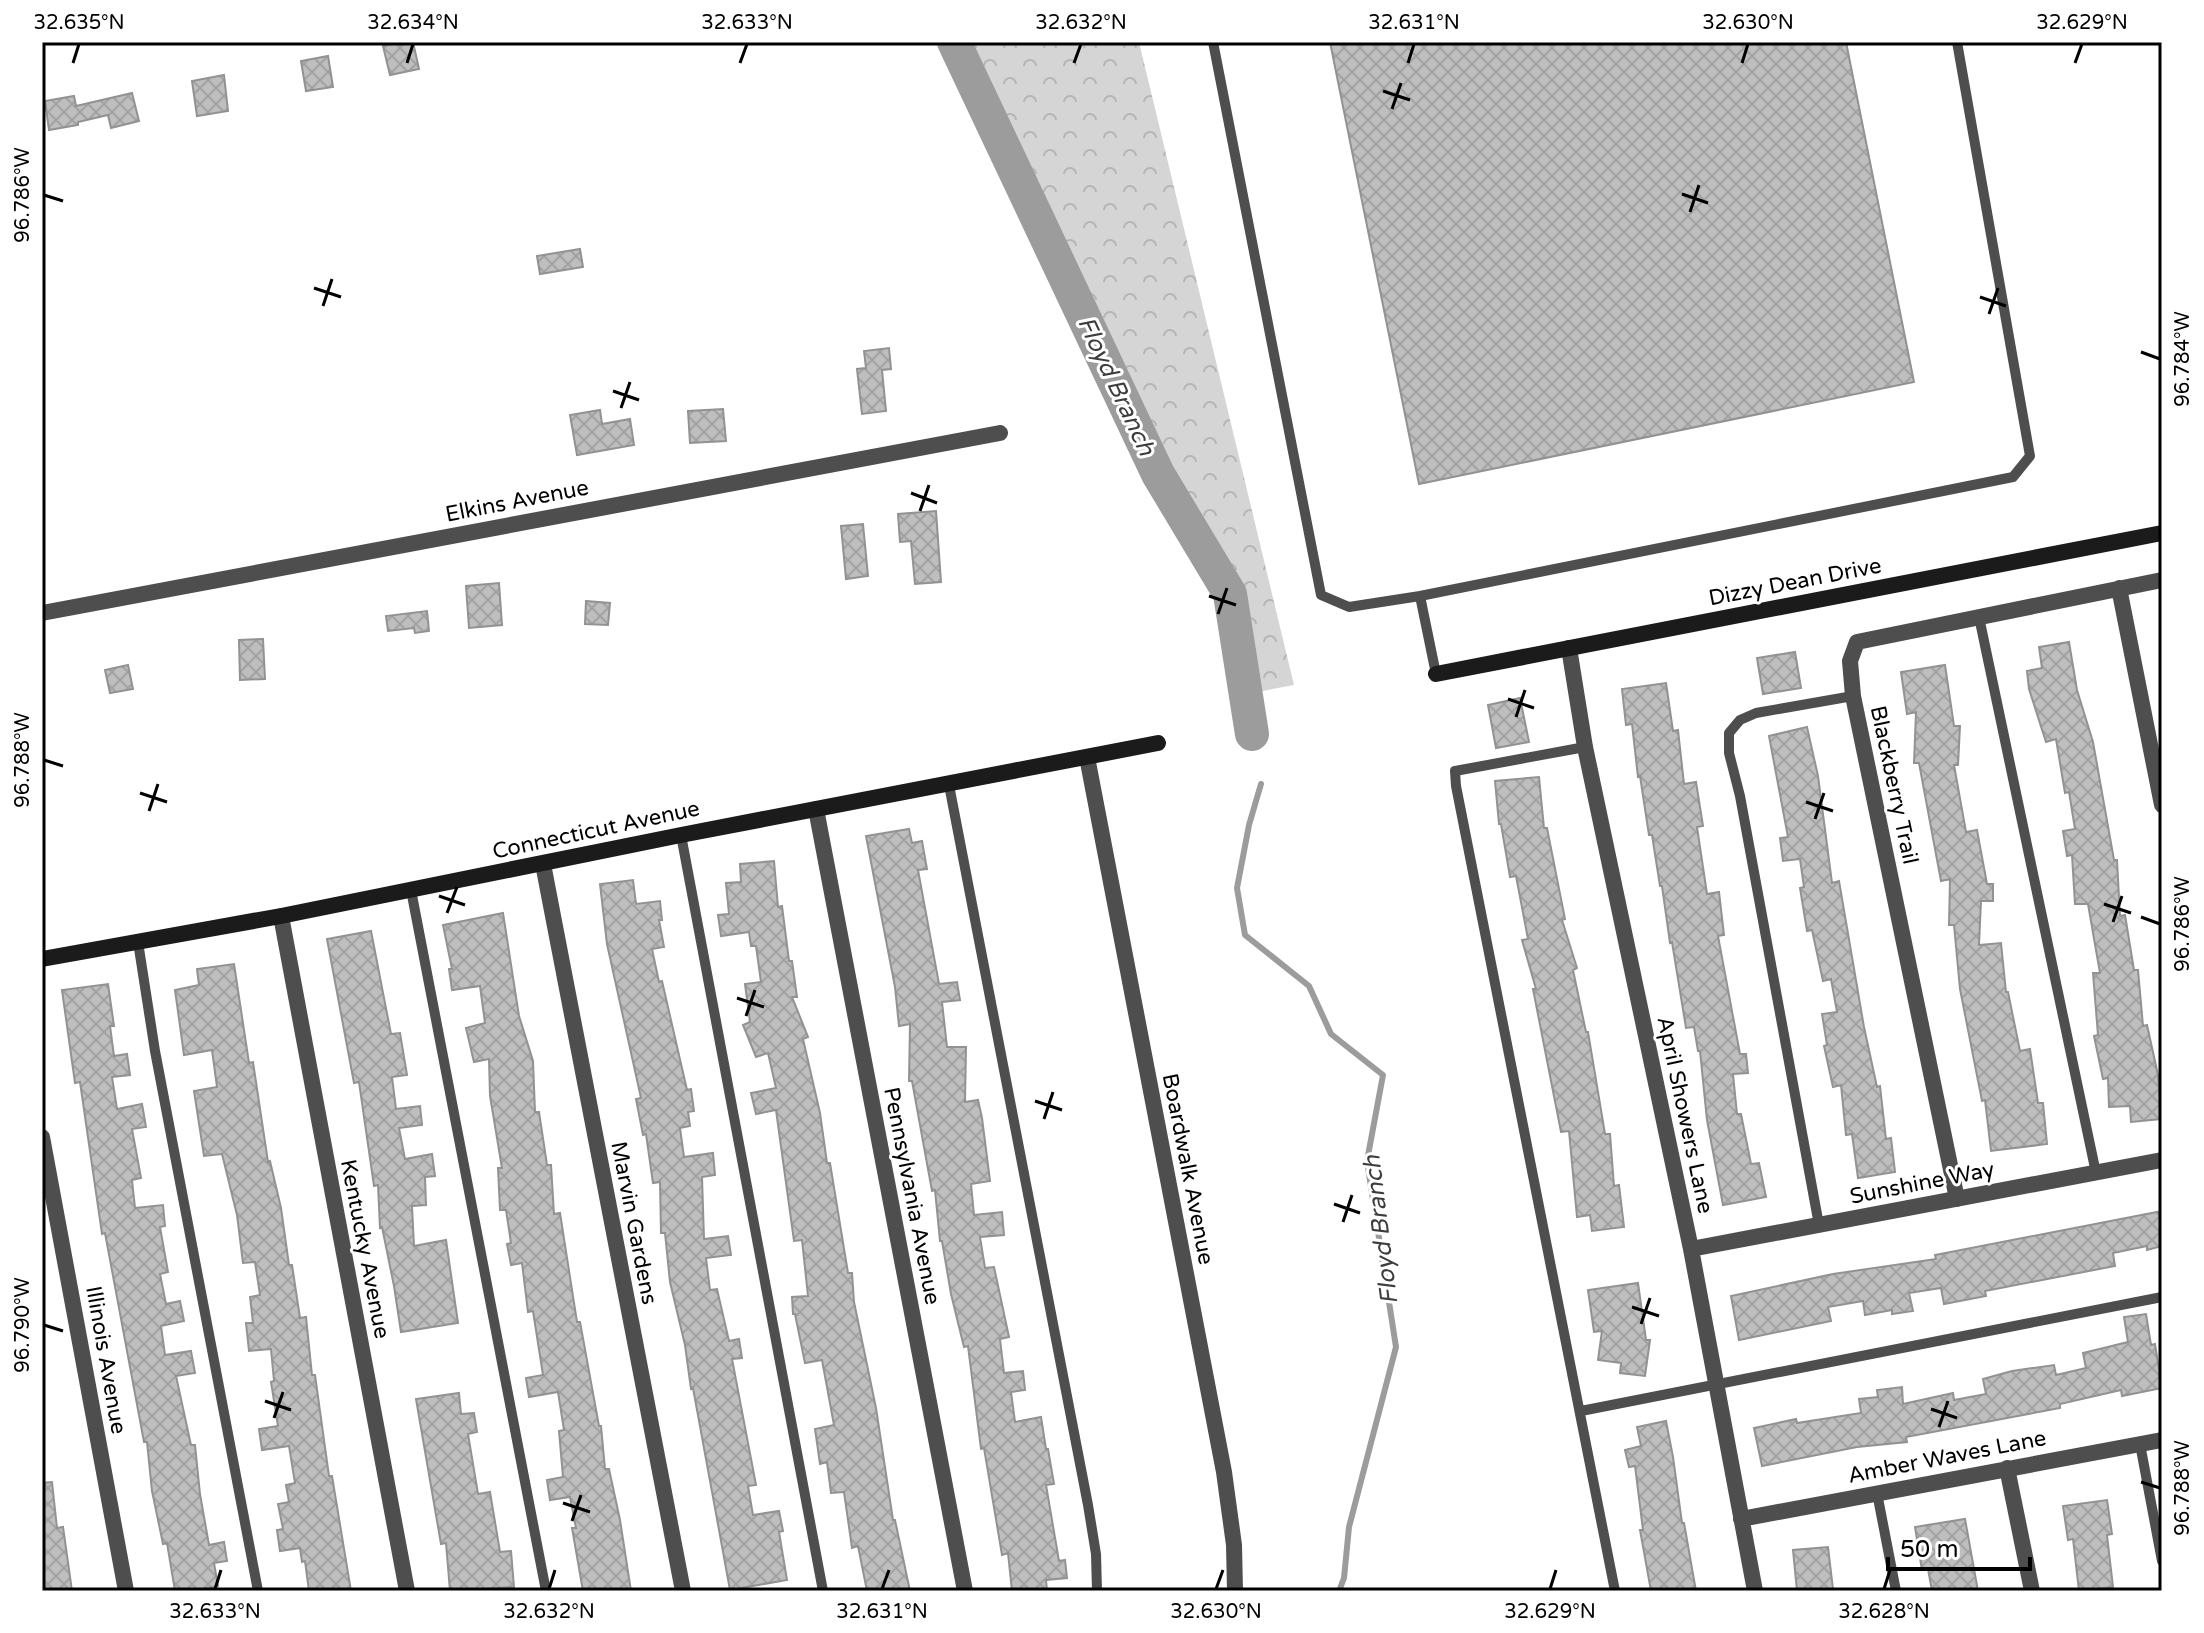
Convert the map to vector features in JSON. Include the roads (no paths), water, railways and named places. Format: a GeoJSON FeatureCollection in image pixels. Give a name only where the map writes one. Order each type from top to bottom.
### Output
{"type":"FeatureCollection","features":[{"type":"Feature","properties":{"kind":"street","name":"Elkins Avenue"},"geometry":{"type":"LineString","coordinates":[[42,613],[1000,433]]}},
{"type":"Feature","properties":{"kind":"street","name":"Dizzy Dean Drive"},"geometry":{"type":"LineString","coordinates":[[1436,674],[2162,533]]}},
{"type":"Feature","properties":{"kind":"street","name":"Blackberry Trail"},"geometry":{"type":"LineString","coordinates":[[1957,1199],[1853,696],[1850,661],[1857,642],[2162,580]]}},
{"type":"Feature","properties":{"kind":"street"},"geometry":{"type":"LineString","coordinates":[[2119,588],[2162,805]]}},
{"type":"Feature","properties":{"kind":"street","name":"April Showers Lane"},"geometry":{"type":"LineString","coordinates":[[1569,648],[1585,747],[1718,1384],[1755,1591]]}},
{"type":"Feature","properties":{"kind":"street","name":"Connecticut Avenue"},"geometry":{"type":"LineString","coordinates":[[42,959],[281,916],[1158,743]]}},
{"type":"Feature","properties":{"kind":"street","name":"Boardwalk Avenue"},"geometry":{"type":"LineString","coordinates":[[1087,757],[1224,1472],[1234,1545],[1235,1591]]}},
{"type":"Feature","properties":{"kind":"street","name":"Pennsylvania Avenue"},"geometry":{"type":"LineString","coordinates":[[816,809],[965,1591]]}},
{"type":"Feature","properties":{"kind":"street","name":"Marvin Gardens"},"geometry":{"type":"LineString","coordinates":[[543,864],[683,1591]]}},
{"type":"Feature","properties":{"kind":"street","name":"Kentucky Avenue"},"geometry":{"type":"LineString","coordinates":[[281,916],[407,1591]]}},
{"type":"Feature","properties":{"kind":"street","name":"Illinois Avenue"},"geometry":{"type":"LineString","coordinates":[[42,1137],[126,1591]]}},
{"type":"Feature","properties":{"kind":"street","name":"Sunshine Way"},"geometry":{"type":"LineString","coordinates":[[1691,1249],[2162,1160]]}},
{"type":"Feature","properties":{"kind":"street","name":"Amber Waves Lane"},"geometry":{"type":"LineString","coordinates":[[1741,1519],[2162,1440]]}},
{"type":"Feature","properties":{"kind":"street"},"geometry":{"type":"LineString","coordinates":[[2007,1468],[2032,1591]]}},
{"type":"Feature","properties":{"kind":"lane"},"geometry":{"type":"LineString","coordinates":[[1213,42],[1321,595],[1349,607],[1420,596],[2013,477],[2030,456],[1957,42]]}},
{"type":"Feature","properties":{"kind":"lane"},"geometry":{"type":"LineString","coordinates":[[1420,596],[1436,674]]}},
{"type":"Feature","properties":{"kind":"lane"},"geometry":{"type":"LineString","coordinates":[[1979,617],[2096,1173]]}},
{"type":"Feature","properties":{"kind":"lane"},"geometry":{"type":"LineString","coordinates":[[1819,1225],[1740,796],[1729,753],[1729,733],[1740,720],[1756,713],[1853,696]]}},
{"type":"Feature","properties":{"kind":"lane"},"geometry":{"type":"LineString","coordinates":[[1585,747],[1455,771],[1615,1591]]}},
{"type":"Feature","properties":{"kind":"lane"},"geometry":{"type":"LineString","coordinates":[[949,785],[1090,1517],[1096,1554],[1097,1591]]}},
{"type":"Feature","properties":{"kind":"lane"},"geometry":{"type":"LineString","coordinates":[[681,835],[823,1591]]}},
{"type":"Feature","properties":{"kind":"lane"},"geometry":{"type":"LineString","coordinates":[[411,890],[546,1591]]}},
{"type":"Feature","properties":{"kind":"lane"},"geometry":{"type":"LineString","coordinates":[[138,942],[155,1051],[258,1591]]}},
{"type":"Feature","properties":{"kind":"lane"},"geometry":{"type":"LineString","coordinates":[[1581,1411],[2162,1297]]}},
{"type":"Feature","properties":{"kind":"lane"},"geometry":{"type":"LineString","coordinates":[[2140,1444],[2162,1561]]}},
{"type":"Feature","properties":{"kind":"lane"},"geometry":{"type":"LineString","coordinates":[[1877,1493],[1896,1591]]}},
{"type":"Feature","properties":{"kind":"waterway","name":"Floyd Branch"},"geometry":{"type":"LineString","coordinates":[[954,42],[1158,474],[1230,594],[1252,734]]}},
{"type":"Feature","properties":{"kind":"waterway","name":"Floyd Branch"},"geometry":{"type":"LineString","coordinates":[[1261,784],[1249,825],[1237,888],[1245,935],[1309,986],[1331,1034],[1383,1075],[1367,1161],[1396,1347],[1349,1527],[1344,1578],[1339,1591]]}}]}
